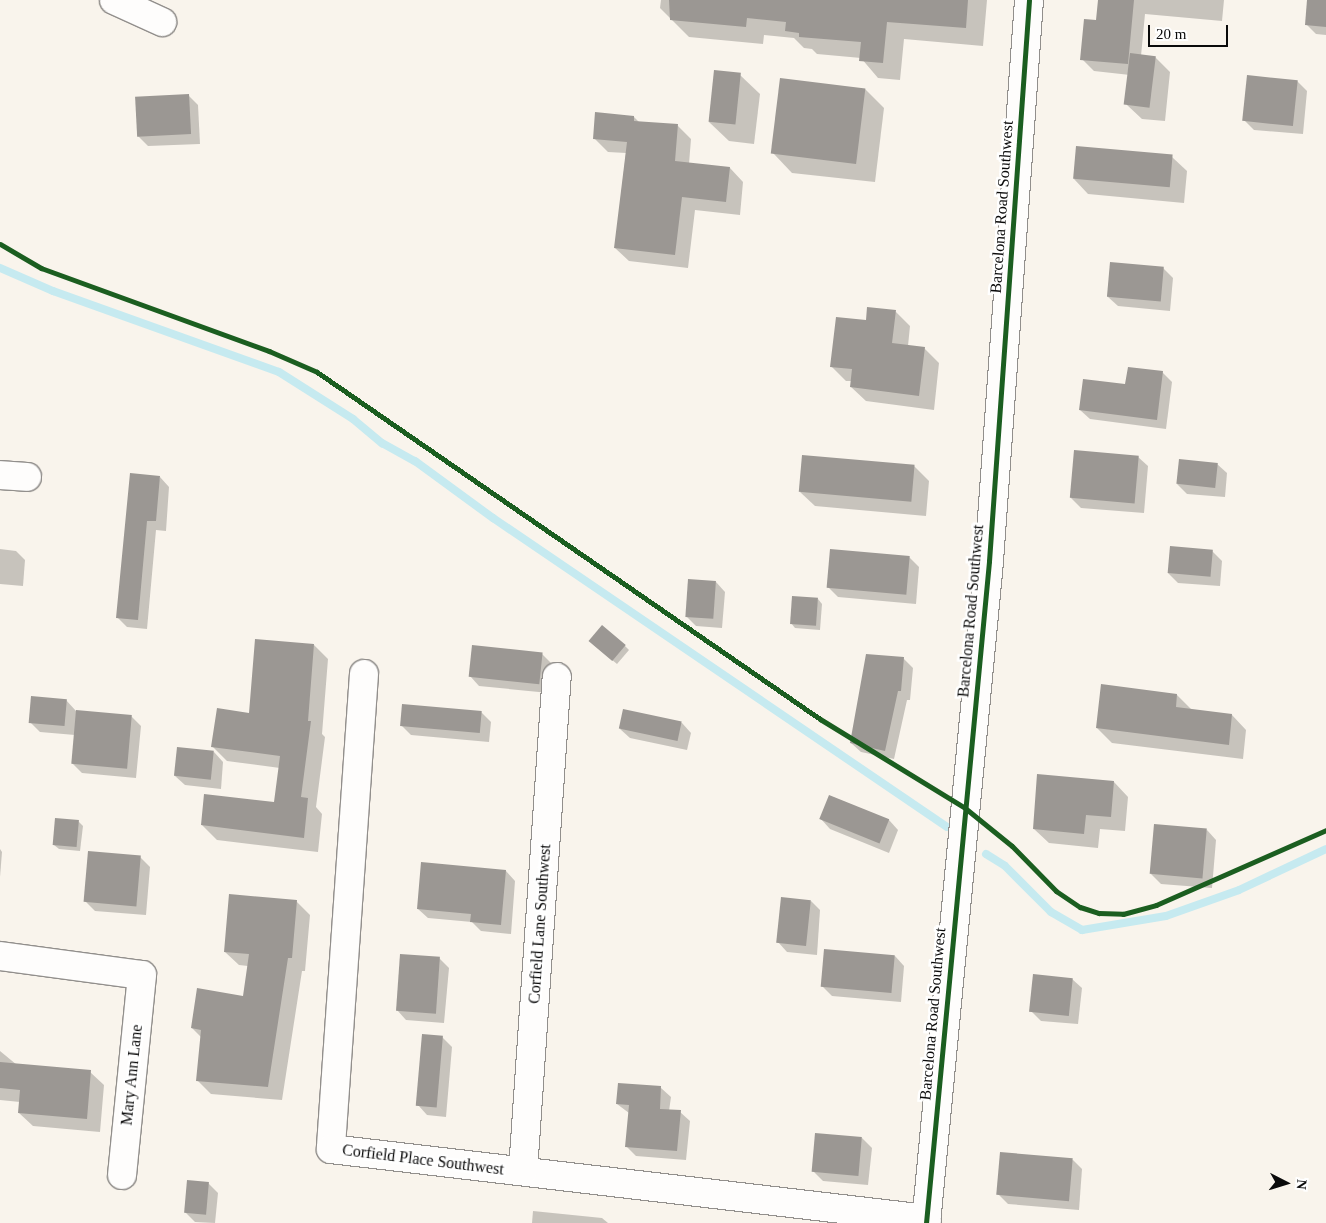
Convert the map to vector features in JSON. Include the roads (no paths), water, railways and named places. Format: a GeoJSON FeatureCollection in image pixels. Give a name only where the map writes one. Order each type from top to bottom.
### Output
{"type":"FeatureCollection","features":[{"type":"Feature","properties":{"kind":"street"},"geometry":{"type":"LineString","coordinates":[[114,0],[162,22]]}},
{"type":"Feature","properties":{"kind":"street","name":"Barcelona Road Southwest"},"geometry":{"type":"LineString","coordinates":[[927,1221],[989,561],[1029,0]]}},
{"type":"Feature","properties":{"kind":"street"},"geometry":{"type":"LineString","coordinates":[[0,475],[27,477]]}},
{"type":"Feature","properties":{"kind":"street","name":"Corfield Place Southwest"},"geometry":{"type":"LineString","coordinates":[[364,674],[331,1149],[927,1221]]}},
{"type":"Feature","properties":{"kind":"street","name":"Corfield Lane Southwest"},"geometry":{"type":"LineString","coordinates":[[523,1171],[557,677]]}},
{"type":"Feature","properties":{"kind":"street","name":"Mary Ann Lane"},"geometry":{"type":"LineString","coordinates":[[0,956],[142,974],[122,1175]]}},
{"type":"Feature","properties":{"kind":"waterway"},"geometry":{"type":"LineString","coordinates":[[0,268],[53,291],[279,372],[353,419],[382,443],[415,461],[493,518],[947,827]]}},
{"type":"Feature","properties":{"kind":"waterway"},"geometry":{"type":"LineString","coordinates":[[986,854],[1005,866],[1051,912],[1082,930],[1166,916],[1239,890],[1326,849]]}}]}
